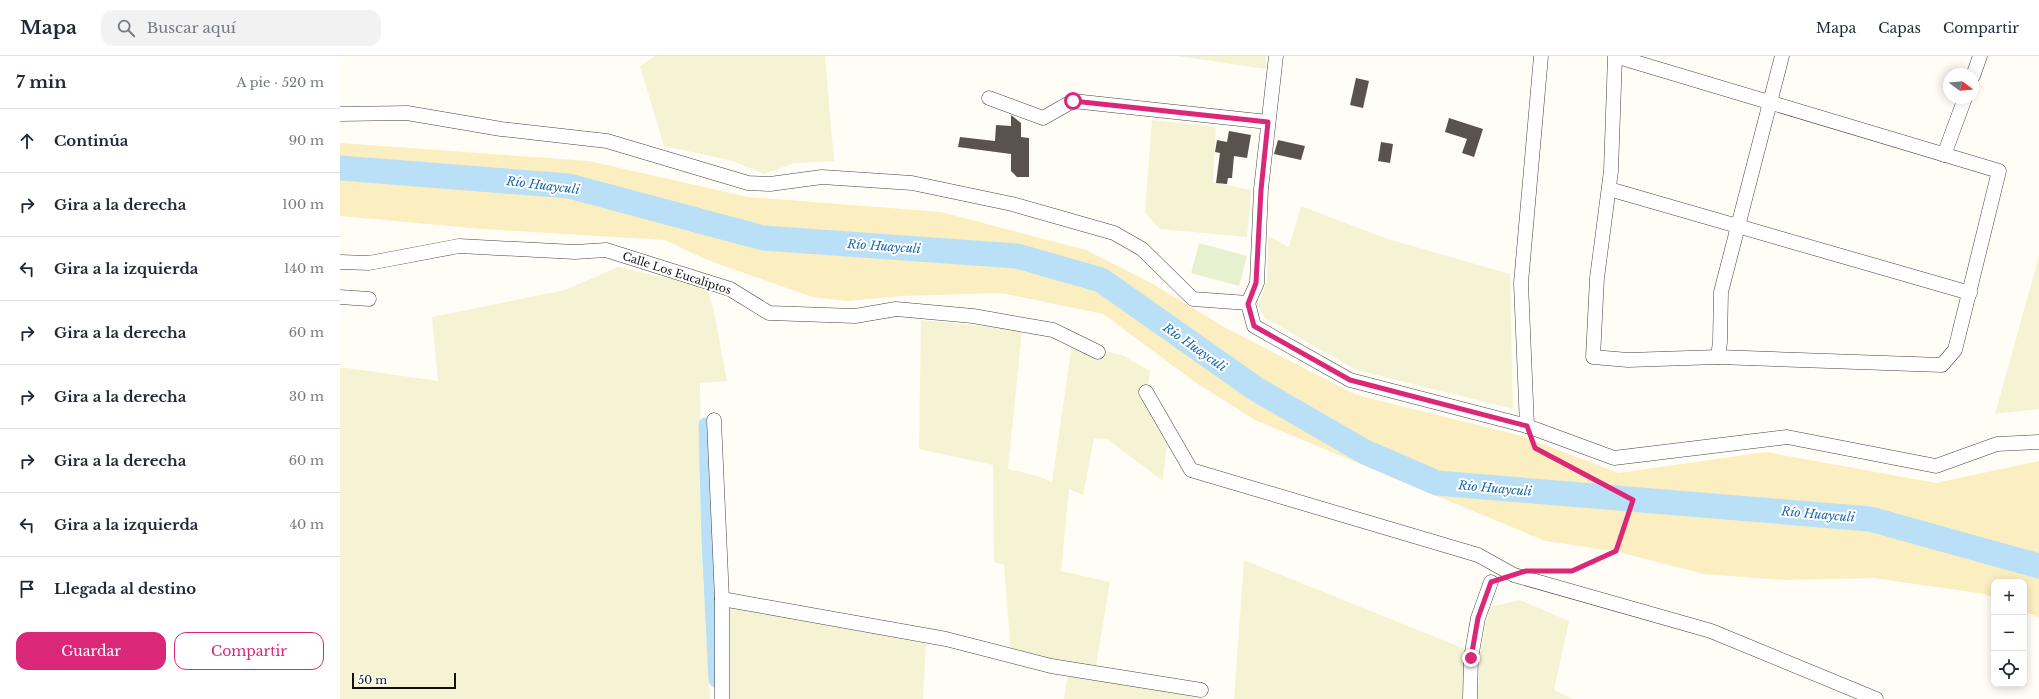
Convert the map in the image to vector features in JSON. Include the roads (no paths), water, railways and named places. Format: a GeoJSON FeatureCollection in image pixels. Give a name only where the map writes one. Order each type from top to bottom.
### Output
{"type":"FeatureCollection","features":[{"type":"Feature","properties":{"kind":"street"},"geometry":{"type":"LineString","coordinates":[[1276,56],[1261,190],[1256,283],[1248,304],[1254,326],[1350,380],[1527,426],[1614,458],[1787,437],[1936,466],[1997,444],[2039,442]]}},
{"type":"Feature","properties":{"kind":"street"},"geometry":{"type":"LineString","coordinates":[[1527,426],[1521,283],[1541,56]]}},
{"type":"Feature","properties":{"kind":"street"},"geometry":{"type":"LineString","coordinates":[[1615,56],[1770,103],[1999,171],[1970,293],[1954,350],[1942,365],[1718,357],[1628,360],[1593,357],[1597,278],[1611,171],[1615,56]]}},
{"type":"Feature","properties":{"kind":"street"},"geometry":{"type":"LineString","coordinates":[[1718,357],[1720,342],[1721,292],[1782,56]]}},
{"type":"Feature","properties":{"kind":"street"},"geometry":{"type":"LineString","coordinates":[[1976,68],[1980,56]]}},
{"type":"Feature","properties":{"kind":"street"},"geometry":{"type":"LineString","coordinates":[[989,98],[1043,118],[1073,101],[1268,122]]}},
{"type":"Feature","properties":{"kind":"street"},"geometry":{"type":"LineString","coordinates":[[1944,154],[1963,104]]}},
{"type":"Feature","properties":{"kind":"street"},"geometry":{"type":"LineString","coordinates":[[340,114],[407,113],[501,129],[607,141],[748,183],[770,184],[822,177],[912,183],[1012,204],[1114,233],[1142,249],[1193,299],[1248,304]]}},
{"type":"Feature","properties":{"kind":"street"},"geometry":{"type":"LineString","coordinates":[[1609,189],[1970,293]]}},
{"type":"Feature","properties":{"kind":"street","name":"Calle Los Eucaliptos"},"geometry":{"type":"LineString","coordinates":[[340,262],[369,263],[459,246],[575,252],[606,250],[730,289],[768,313],[856,316],[896,309],[973,316],[1053,330],[1098,352]]}},
{"type":"Feature","properties":{"kind":"street"},"geometry":{"type":"LineString","coordinates":[[340,297],[369,299]]}},
{"type":"Feature","properties":{"kind":"street"},"geometry":{"type":"LineString","coordinates":[[1146,392],[1190,470],[1478,555],[1514,575],[1711,631],[1876,699]]}},
{"type":"Feature","properties":{"kind":"street"},"geometry":{"type":"LineString","coordinates":[[714,420],[722,599],[722,699]]}},
{"type":"Feature","properties":{"kind":"street"},"geometry":{"type":"LineString","coordinates":[[1470,699],[1471,658],[1478,618],[1491,582]]}},
{"type":"Feature","properties":{"kind":"street"},"geometry":{"type":"LineString","coordinates":[[722,599],[946,639],[1051,666],[1201,690]]}},
{"type":"Feature","properties":{"kind":"waterway","name":"Río Huayculi"},"geometry":{"type":"LineString","coordinates":[[340,168],[569,186],[763,238],[1017,256],[1101,280],[1256,389],[1365,452],[1437,483],[1870,519],[2039,566]]}},
{"type":"Feature","properties":{"kind":"waterway"},"geometry":{"type":"LineString","coordinates":[[706,425],[709,542],[716,680]]}}]}
